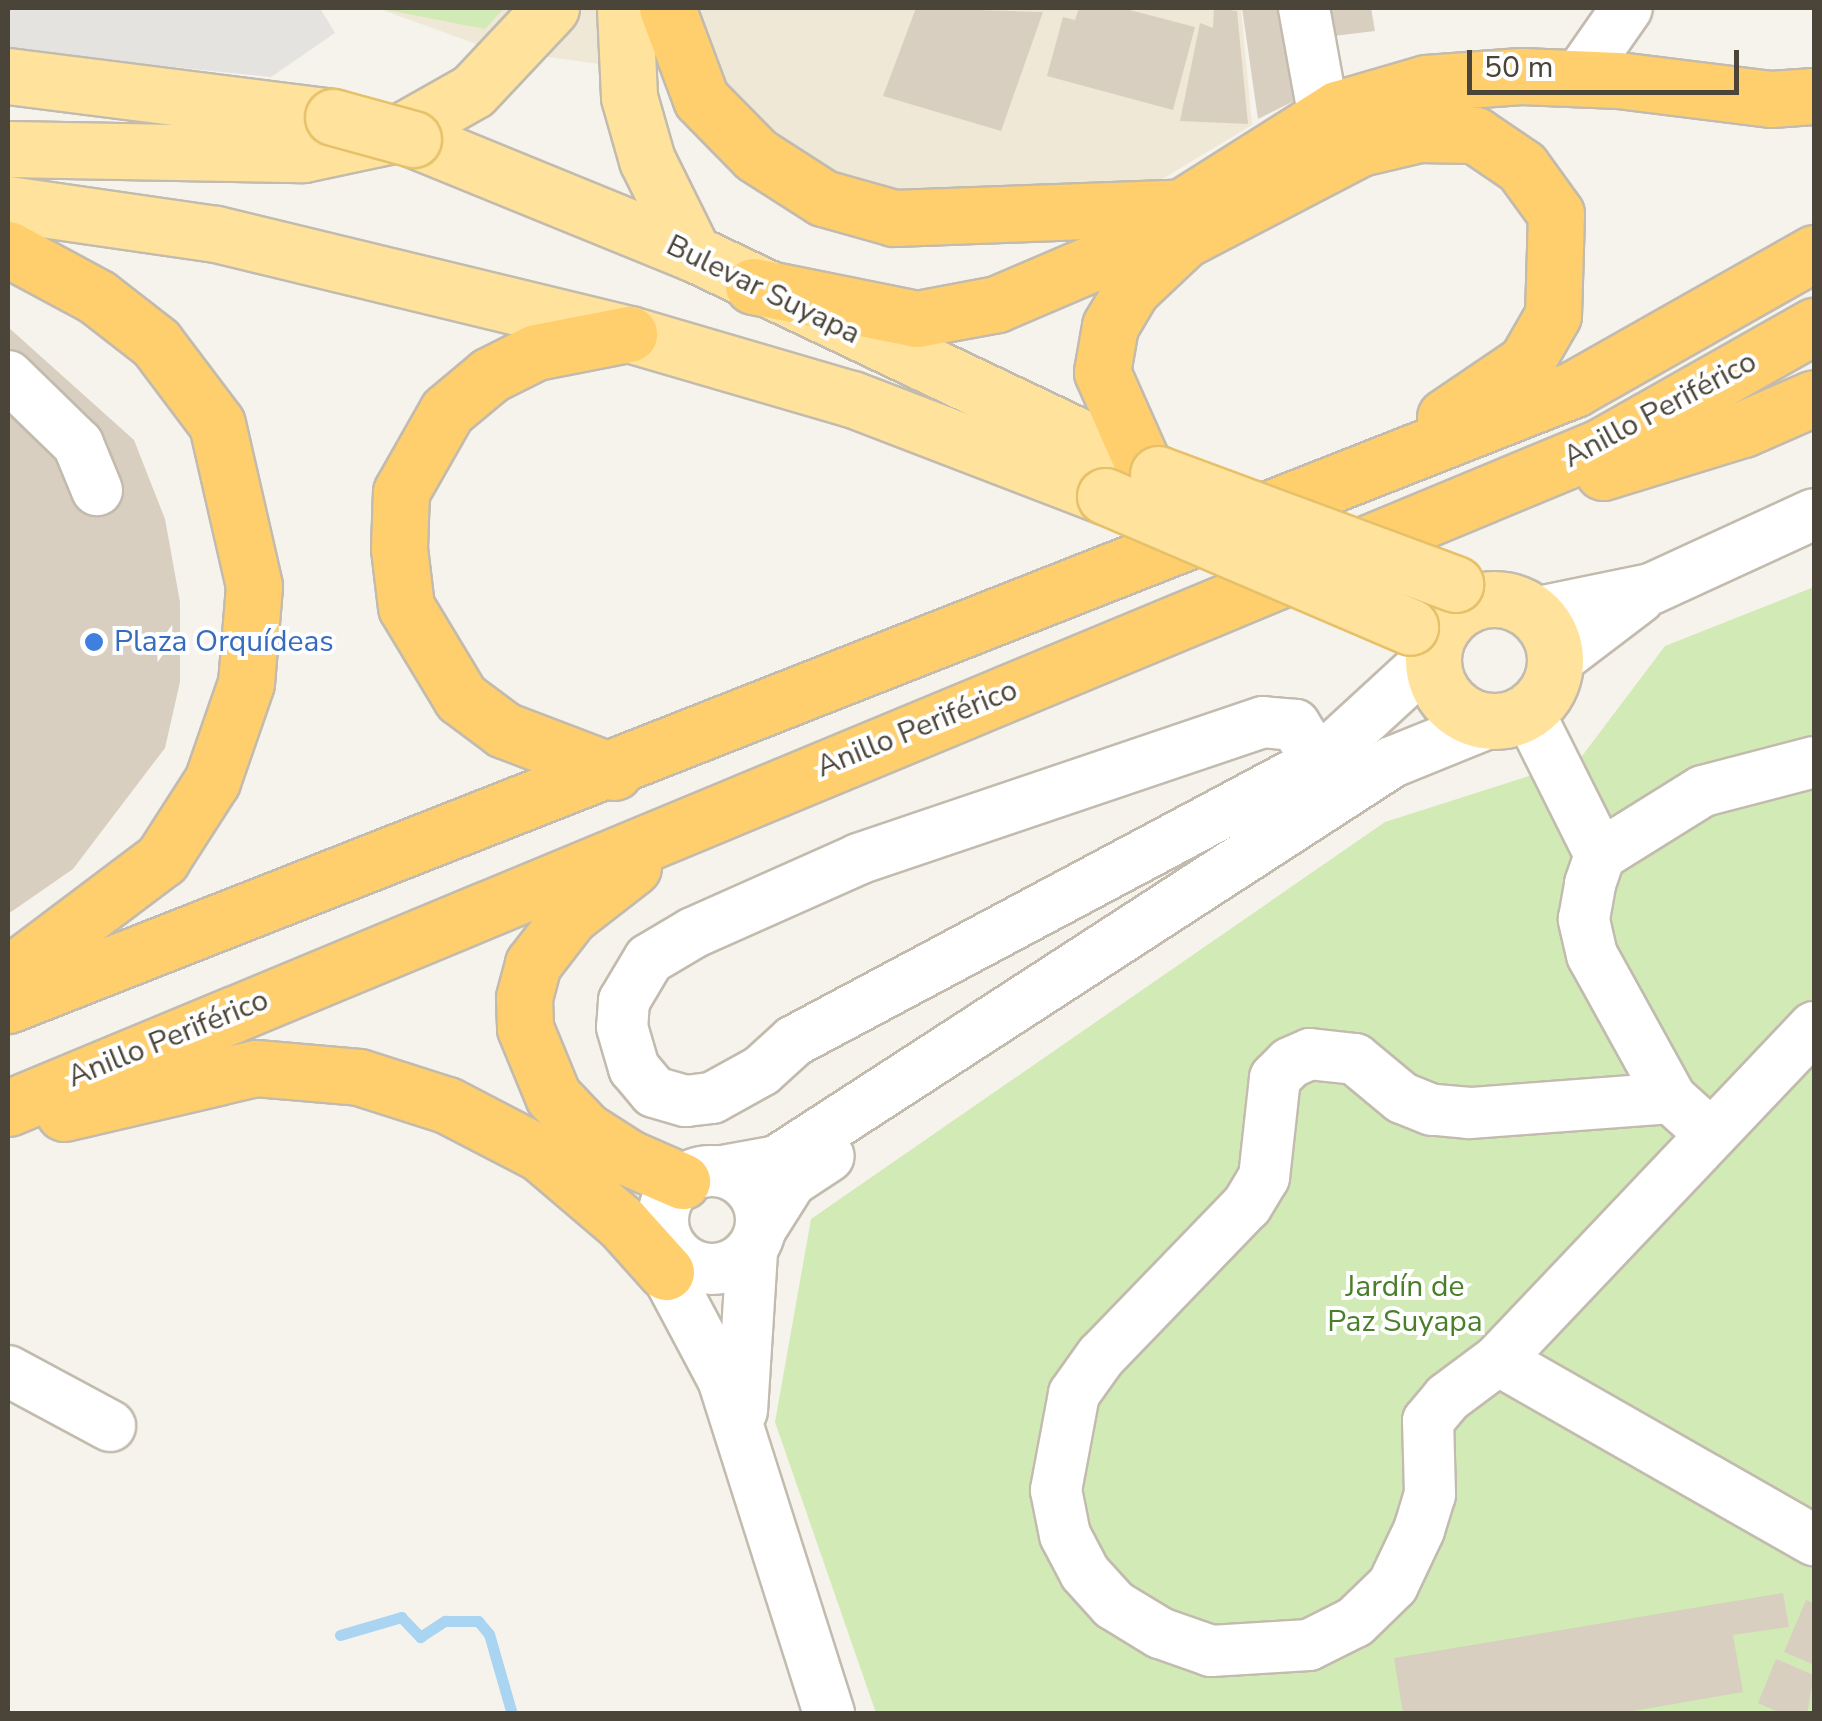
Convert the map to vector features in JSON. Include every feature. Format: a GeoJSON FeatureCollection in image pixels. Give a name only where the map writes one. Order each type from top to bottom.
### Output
{"type":"FeatureCollection","features":[{"type":"Feature","properties":{"kind":"highway"},"geometry":{"type":"LineString","coordinates":[[668,8],[702,99],[756,155],[823,198],[894,218],[1181,208]]}},
{"type":"Feature","properties":{"kind":"highway"},"geometry":{"type":"LineString","coordinates":[[753,286],[917,320],[1030,290],[1095,262],[1324,118],[1426,83],[1578,78],[1771,99],[1814,96]]}},
{"type":"Feature","properties":{"kind":"highway"},"geometry":{"type":"LineString","coordinates":[[1136,480],[1102,372],[1110,326],[1132,289],[1184,240],[1360,148],[1420,134],[1475,135],[1522,167],[1556,214],[1554,315],[1526,362],[1346,483]]}},
{"type":"Feature","properties":{"kind":"highway"},"geometry":{"type":"LineString","coordinates":[[8,248],[97,296],[156,342],[218,424],[254,586],[246,683],[212,780],[172,844],[90,919],[8,976]]}},
{"type":"Feature","properties":{"kind":"highway","name":"Anillo Periférico"},"geometry":{"type":"LineString","coordinates":[[8,1005],[614,772],[1574,389],[1814,253]]}},
{"type":"Feature","properties":{"kind":"highway","name":"Anillo Periférico"},"geometry":{"type":"LineString","coordinates":[[8,1108],[1602,446],[1814,326]]}},
{"type":"Feature","properties":{"kind":"highway"},"geometry":{"type":"LineString","coordinates":[[614,772],[504,730],[461,698],[406,606],[398,548],[401,492],[446,411],[490,374],[536,352],[629,334]]}},
{"type":"Feature","properties":{"kind":"highway"},"geometry":{"type":"LineString","coordinates":[[1430,518],[1743,429],[1814,398]]}},
{"type":"Feature","properties":{"kind":"highway"},"geometry":{"type":"LineString","coordinates":[[690,823],[570,916],[533,964],[524,998],[534,1062],[553,1096],[599,1139],[702,1176]]}},
{"type":"Feature","properties":{"kind":"highway"},"geometry":{"type":"LineString","coordinates":[[8,1128],[256,1068],[359,1076],[447,1105],[541,1154],[673,1273]]}},
{"type":"Feature","properties":{"kind":"main road"},"geometry":{"type":"LineString","coordinates":[[8,149],[303,154],[397,134],[473,90],[551,8]]}},
{"type":"Feature","properties":{"kind":"main road"},"geometry":{"type":"LineString","coordinates":[[626,8],[629,97],[648,160],[693,253]]}},
{"type":"Feature","properties":{"kind":"main road","name":"Bulevar Suyapa"},"geometry":{"type":"LineString","coordinates":[[8,76],[332,117],[414,139],[693,253],[1136,480],[1428,649]]}},
{"type":"Feature","properties":{"kind":"main road","name":"Bulevar Suyapa"},"geometry":{"type":"LineString","coordinates":[[8,204],[216,234],[629,334],[1136,480],[1509,614]]}},
{"type":"Feature","properties":{"kind":"main road"},"geometry":{"type":"LineString","coordinates":[[1458,610],[1509,614],[1552,681],[1510,717],[1456,708],[1428,649],[1458,610]]}},
{"type":"Feature","properties":{"kind":"street"},"geometry":{"type":"LineString","coordinates":[[1304,8],[1324,118]]}},
{"type":"Feature","properties":{"kind":"street"},"geometry":{"type":"LineString","coordinates":[[1578,78],[1627,8]]}},
{"type":"Feature","properties":{"kind":"street"},"geometry":{"type":"LineString","coordinates":[[8,376],[78,444],[97,490]]}},
{"type":"Feature","properties":{"kind":"street"},"geometry":{"type":"LineString","coordinates":[[1509,614],[1652,589],[1814,514]]}},
{"type":"Feature","properties":{"kind":"street"},"geometry":{"type":"LineString","coordinates":[[1318,762],[1295,725],[1263,722],[859,860],[710,926],[648,959],[624,1001],[622,1027],[634,1068],[654,1092],[686,1101],[712,1098],[760,1072],[794,1041],[1318,762],[1428,649]]}},
{"type":"Feature","properties":{"kind":"street"},"geometry":{"type":"LineString","coordinates":[[1392,762],[1428,649]]}},
{"type":"Feature","properties":{"kind":"street"},"geometry":{"type":"LineString","coordinates":[[829,1714],[742,1436],[673,1273],[663,1210],[702,1176],[777,1161],[1392,762],[1510,717],[1600,855]]}},
{"type":"Feature","properties":{"kind":"street"},"geometry":{"type":"LineString","coordinates":[[1709,1134],[1671,1098],[1592,956],[1584,918],[1600,855],[1702,791],[1814,762]]}},
{"type":"Feature","properties":{"kind":"street"},"geometry":{"type":"LineString","coordinates":[[673,1273],[681,1259],[718,1270],[757,1239],[790,1181],[1178,920],[1190,890]]}},
{"type":"Feature","properties":{"kind":"street"},"geometry":{"type":"LineString","coordinates":[[1671,1098],[1470,1114],[1402,1098],[1355,1060],[1333,1053],[1290,1063],[1275,1078],[1264,1177],[1246,1205],[1100,1356],[1074,1394],[1056,1490],[1065,1535],[1084,1573],[1114,1605],[1160,1633],[1211,1651],[1309,1645],[1355,1622],[1393,1585],[1430,1495],[1428,1422],[1447,1398],[1498,1360],[1814,1027]]}},
{"type":"Feature","properties":{"kind":"street"},"geometry":{"type":"LineString","coordinates":[[702,1176],[753,1191],[757,1239],[746,1303],[742,1436]]}},
{"type":"Feature","properties":{"kind":"street"},"geometry":{"type":"LineString","coordinates":[[673,1273],[715,1317],[746,1303]]}},
{"type":"Feature","properties":{"kind":"street"},"geometry":{"type":"LineString","coordinates":[[1498,1360],[1814,1540]]}},
{"type":"Feature","properties":{"kind":"street"},"geometry":{"type":"LineString","coordinates":[[8,1371],[110,1426]]}},
{"type":"Feature","properties":{"kind":"shaded area"},"geometry":{"type":"Polygon","coordinates":[[[8,8],[320,8],[335,33],[271,77],[8,50],[8,8]]]}},
{"type":"Feature","properties":{"kind":"shaded area"},"geometry":{"type":"Polygon","coordinates":[[[377,8],[1241,8],[1252,125],[1149,187],[882,197],[786,156],[715,80],[490,49],[377,8]]]}},
{"type":"Feature","properties":{"kind":"green space"},"geometry":{"type":"Polygon","coordinates":[[[377,8],[504,8],[485,29],[377,8]]]}},
{"type":"Feature","properties":{"kind":"green space","name":"Jardín de Paz Suyapa"},"geometry":{"type":"Polygon","coordinates":[[[1814,587],[1814,1713],[876,1713],[775,1422],[811,1219],[1385,822],[1579,760],[1665,646],[1814,587]]]}},
{"type":"Feature","properties":{"kind":"building"},"geometry":{"type":"Polygon","coordinates":[[[916,8],[1043,12],[1001,131],[883,96],[916,8]]]}},
{"type":"Feature","properties":{"kind":"building"},"geometry":{"type":"Polygon","coordinates":[[[1079,8],[1122,8],[1195,27],[1173,110],[1047,76],[1063,17],[1075,20],[1079,8]]]}},
{"type":"Feature","properties":{"kind":"building"},"geometry":{"type":"Polygon","coordinates":[[[1214,8],[1237,11],[1248,124],[1180,121],[1200,23],[1213,28],[1214,8]]]}},
{"type":"Feature","properties":{"kind":"building"},"geometry":{"type":"Polygon","coordinates":[[[1242,8],[1286,8],[1298,99],[1258,119],[1242,8]]]}},
{"type":"Feature","properties":{"kind":"building"},"geometry":{"type":"Polygon","coordinates":[[[1313,8],[1371,8],[1375,31],[1317,38],[1313,8]]]}},
{"type":"Feature","properties":{"kind":"building","name":"Plaza Orquídeas"},"geometry":{"type":"Polygon","coordinates":[[[8,327],[134,440],[165,519],[180,602],[180,682],[165,748],[73,869],[8,914],[8,327]]]}},
{"type":"Feature","properties":{"kind":"building"},"geometry":{"type":"Polygon","coordinates":[[[1783,1593],[1789,1627],[1733,1635],[1743,1692],[1616,1714],[1403,1714],[1394,1658],[1783,1593]]]}},
{"type":"Feature","properties":{"kind":"building"},"geometry":{"type":"Polygon","coordinates":[[[1806,1600],[1814,1603],[1814,1665],[1784,1652],[1806,1600]]]}},
{"type":"Feature","properties":{"kind":"building"},"geometry":{"type":"Polygon","coordinates":[[[1776,1659],[1814,1675],[1807,1714],[1783,1714],[1758,1703],[1776,1659]]]}},
{"type":"Feature","properties":{"kind":"waterway"},"geometry":{"type":"LineString","coordinates":[[340,1635],[401,1617],[420,1637],[445,1621],[478,1621],[489,1634],[512,1714]]}},
{"type":"Feature","properties":{"kind":"place","name":"Plaza Orquídeas"},"geometry":{"type":"Point","coordinates":[94,642]}}]}
